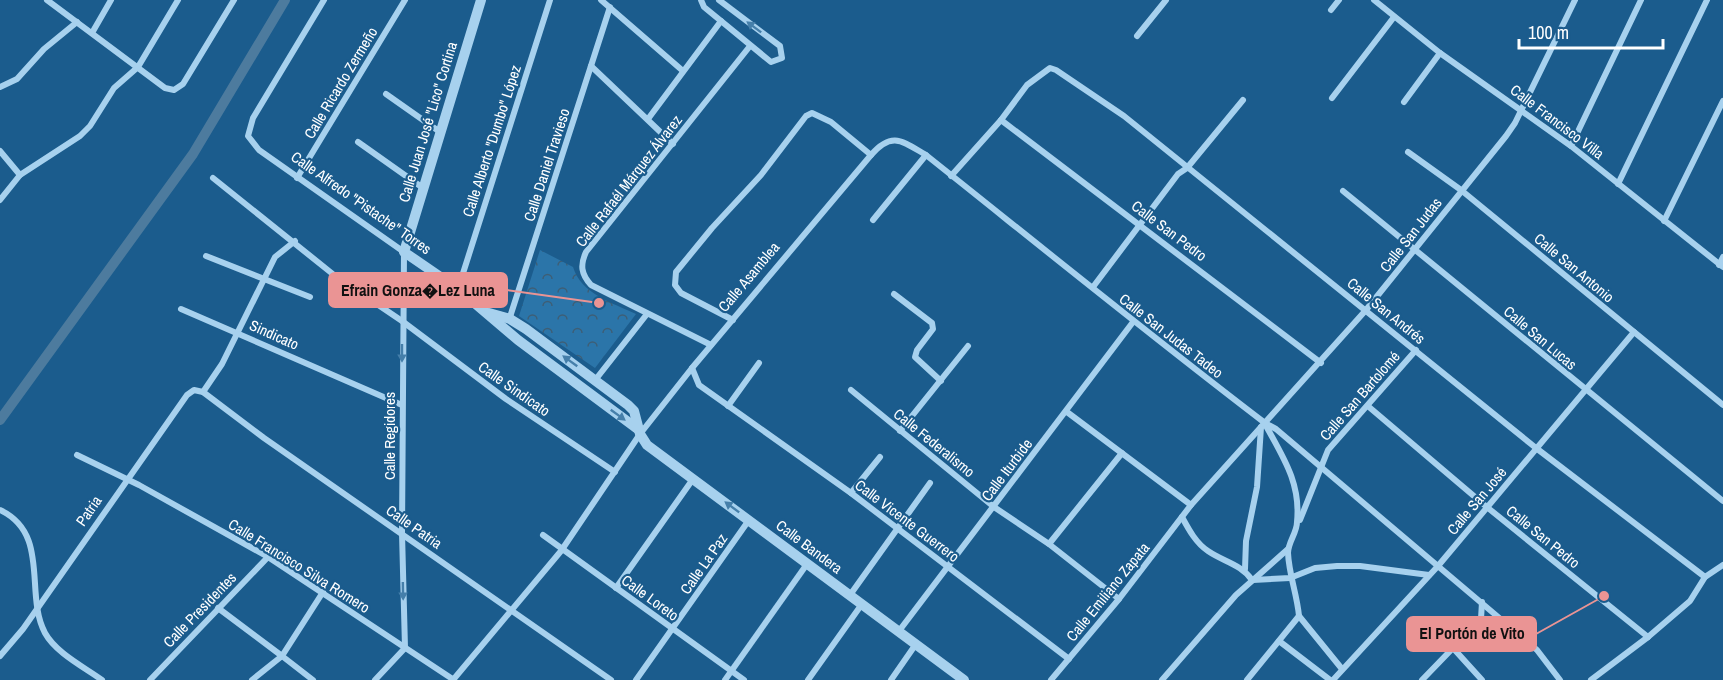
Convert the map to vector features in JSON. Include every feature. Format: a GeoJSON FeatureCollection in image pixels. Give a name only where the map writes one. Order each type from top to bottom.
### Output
{"type":"FeatureCollection","features":[{"type":"Feature","properties":{"kind":"street"},"geometry":{"type":"LineString","coordinates":[[47,0],[165,88],[174,90],[183,84],[234,0]]}},
{"type":"Feature","properties":{"kind":"street"},"geometry":{"type":"LineString","coordinates":[[92,33],[111,0]]}},
{"type":"Feature","properties":{"kind":"street"},"geometry":{"type":"LineString","coordinates":[[0,200],[20,175],[80,136],[90,126],[114,88],[138,67],[178,0]]}},
{"type":"Feature","properties":{"kind":"street","name":"Calle Alfredo \"Pistache\" Torres"},"geometry":{"type":"LineString","coordinates":[[324,0],[254,118],[248,136],[259,150],[458,289],[489,313],[504,329],[640,432]]}},
{"type":"Feature","properties":{"kind":"street","name":"Calle Ricardo Zermeño"},"geometry":{"type":"LineString","coordinates":[[297,178],[405,0]]}},
{"type":"Feature","properties":{"kind":"street","name":"Calle Juan José \"Lico\" Cortina"},"geometry":{"type":"LineString","coordinates":[[404,252],[481,0]]}},
{"type":"Feature","properties":{"kind":"street","name":"Calle Alberto \"Dumbo\" López"},"geometry":{"type":"LineString","coordinates":[[458,289],[550,0]]}},
{"type":"Feature","properties":{"kind":"street"},"geometry":{"type":"LineString","coordinates":[[601,0],[683,71]]}},
{"type":"Feature","properties":{"kind":"street"},"geometry":{"type":"LineString","coordinates":[[701,0],[721,21],[771,62],[782,58],[780,46],[719,0]]}},
{"type":"Feature","properties":{"kind":"street"},"geometry":{"type":"LineString","coordinates":[[1137,36],[1166,0]]}},
{"type":"Feature","properties":{"kind":"street"},"geometry":{"type":"LineString","coordinates":[[1331,10],[1339,0]]}},
{"type":"Feature","properties":{"kind":"street","name":"Calle Francisco Villa"},"geometry":{"type":"LineString","coordinates":[[1374,0],[1440,53],[1571,146],[1721,266]]}},
{"type":"Feature","properties":{"kind":"street","name":"Calle San Judas"},"geometry":{"type":"LineString","coordinates":[[1191,505],[1321,363],[1366,310],[1416,251],[1515,123],[1575,0]]}},
{"type":"Feature","properties":{"kind":"street"},"geometry":{"type":"LineString","coordinates":[[1571,146],[1641,0]]}},
{"type":"Feature","properties":{"kind":"street"},"geometry":{"type":"LineString","coordinates":[[1618,184],[1707,0]]}},
{"type":"Feature","properties":{"kind":"street","name":"Calle Daniel Travieso"},"geometry":{"type":"LineString","coordinates":[[504,329],[510,319],[610,6]]}},
{"type":"Feature","properties":{"kind":"street"},"geometry":{"type":"LineString","coordinates":[[1332,98],[1394,17]]}},
{"type":"Feature","properties":{"kind":"street"},"geometry":{"type":"LineString","coordinates":[[648,119],[721,21]]}},
{"type":"Feature","properties":{"kind":"street"},"geometry":{"type":"LineString","coordinates":[[0,87],[17,79],[44,49],[77,22]]}},
{"type":"Feature","properties":{"kind":"street","name":"Calle Rafaél Márquez Álvarez"},"geometry":{"type":"LineString","coordinates":[[711,345],[591,285],[585,278],[581,261],[750,46]]}},
{"type":"Feature","properties":{"kind":"street"},"geometry":{"type":"LineString","coordinates":[[1404,102],[1440,53]]}},
{"type":"Feature","properties":{"kind":"street"},"geometry":{"type":"LineString","coordinates":[[591,66],[673,144]]}},
{"type":"Feature","properties":{"kind":"street","name":"Calle San Andrés"},"geometry":{"type":"LineString","coordinates":[[1001,120],[1028,85],[1050,68],[1082,86],[1124,116],[1536,448],[1706,577]]}},
{"type":"Feature","properties":{"kind":"street"},"geometry":{"type":"LineString","coordinates":[[386,94],[440,132]]}},
{"type":"Feature","properties":{"kind":"street"},"geometry":{"type":"LineString","coordinates":[[1093,286],[1178,174],[1187,168],[1243,100]]}},
{"type":"Feature","properties":{"kind":"street"},"geometry":{"type":"LineString","coordinates":[[1664,221],[1723,101]]}},
{"type":"Feature","properties":{"kind":"street"},"geometry":{"type":"LineString","coordinates":[[733,320],[681,293],[675,285],[676,272],[712,228],[761,175],[806,116],[812,113],[831,122],[871,155]]}},
{"type":"Feature","properties":{"kind":"street"},"geometry":{"type":"LineString","coordinates":[[951,176],[1001,120]]}},
{"type":"Feature","properties":{"kind":"street","name":"Calle San Pedro"},"geometry":{"type":"LineString","coordinates":[[1001,120],[1321,363]]}},
{"type":"Feature","properties":{"kind":"street","name":"Calle San Judas Tadeo"},"geometry":{"type":"LineString","coordinates":[[883,142],[891,140],[904,142],[926,155],[1093,286],[1133,322],[1263,425],[1276,429],[1537,650],[1560,680]]}},
{"type":"Feature","properties":{"kind":"street"},"geometry":{"type":"LineString","coordinates":[[358,142],[423,188]]}},
{"type":"Feature","properties":{"kind":"street","name":"Calle Asamblea"},"geometry":{"type":"LineString","coordinates":[[453,680],[561,550],[640,432],[883,142]]}},
{"type":"Feature","properties":{"kind":"street"},"geometry":{"type":"LineString","coordinates":[[0,151],[20,175]]}},
{"type":"Feature","properties":{"kind":"street","name":"Calle San Antonio"},"geometry":{"type":"LineString","coordinates":[[1408,152],[1461,190],[1723,405]]}},
{"type":"Feature","properties":{"kind":"street"},"geometry":{"type":"LineString","coordinates":[[873,220],[926,155]]}},
{"type":"Feature","properties":{"kind":"street","name":"Calle Sindicato"},"geometry":{"type":"LineString","coordinates":[[213,178],[295,241],[334,275],[402,321],[506,399],[615,472]]}},
{"type":"Feature","properties":{"kind":"street","name":"Calle San Lucas"},"geometry":{"type":"LineString","coordinates":[[1343,191],[1586,392],[1723,501]]}},
{"type":"Feature","properties":{"kind":"street","name":"Sindicato"},"geometry":{"type":"LineString","coordinates":[[295,241],[275,256],[236,332],[402,405]]}},
{"type":"Feature","properties":{"kind":"street","name":"Calle Regidores"},"geometry":{"type":"LineString","coordinates":[[404,252],[402,533],[405,648]]}},
{"type":"Feature","properties":{"kind":"street"},"geometry":{"type":"LineString","coordinates":[[206,256],[310,297]]}},
{"type":"Feature","properties":{"kind":"street"},"geometry":{"type":"LineString","coordinates":[[1721,266],[1723,257]]}},
{"type":"Feature","properties":{"kind":"street"},"geometry":{"type":"LineString","coordinates":[[894,294],[932,323],[933,329],[917,350],[915,357],[941,381]]}},
{"type":"Feature","properties":{"kind":"street"},"geometry":{"type":"LineString","coordinates":[[181,309],[236,332],[222,364],[203,392]]}},
{"type":"Feature","properties":{"kind":"street","name":"Calle Alfredo \"Pistache\" Torres"},"geometry":{"type":"LineString","coordinates":[[489,313],[510,319],[596,379],[634,411],[640,432]]}},
{"type":"Feature","properties":{"kind":"street"},"geometry":{"type":"LineString","coordinates":[[596,379],[647,314]]}},
{"type":"Feature","properties":{"kind":"street","name":"Calle Iturbide"},"geometry":{"type":"LineString","coordinates":[[899,631],[1133,322]]}},
{"type":"Feature","properties":{"kind":"street","name":"Calle San José"},"geometry":{"type":"LineString","coordinates":[[1331,680],[1438,566],[1634,332]]}},
{"type":"Feature","properties":{"kind":"street"},"geometry":{"type":"LineString","coordinates":[[900,431],[968,346]]}},
{"type":"Feature","properties":{"kind":"street","name":"Calle San Bartolomé"},"geometry":{"type":"LineString","coordinates":[[1288,549],[1328,450],[1369,407],[1416,350]]}},
{"type":"Feature","properties":{"kind":"street"},"geometry":{"type":"LineString","coordinates":[[728,406],[759,363]]}},
{"type":"Feature","properties":{"kind":"street","name":"Calle Vicente Guerrero"},"geometry":{"type":"LineString","coordinates":[[692,368],[699,385],[851,493],[1069,659]]}},
{"type":"Feature","properties":{"kind":"street","name":"Patria"},"geometry":{"type":"LineString","coordinates":[[0,656],[39,606],[187,395],[195,390],[203,392]]}},
{"type":"Feature","properties":{"kind":"street","name":"Calle Federalismo"},"geometry":{"type":"LineString","coordinates":[[851,390],[994,507],[1049,544],[1119,599]]}},
{"type":"Feature","properties":{"kind":"street","name":"Calle Patria"},"geometry":{"type":"LineString","coordinates":[[203,392],[264,438],[612,680]]}},
{"type":"Feature","properties":{"kind":"street","name":"Calle San Pedro"},"geometry":{"type":"LineString","coordinates":[[1369,407],[1488,508],[1648,637]]}},
{"type":"Feature","properties":{"kind":"street"},"geometry":{"type":"LineString","coordinates":[[1067,412],[1191,505]]}},
{"type":"Feature","properties":{"kind":"street"},"geometry":{"type":"LineString","coordinates":[[1263,425],[1293,476],[1297,489],[1297,526]]}},
{"type":"Feature","properties":{"kind":"street"},"geometry":{"type":"LineString","coordinates":[[1245,569],[1246,541],[1257,488],[1263,425]]}},
{"type":"Feature","properties":{"kind":"street","name":"Calle Bandera"},"geometry":{"type":"LineString","coordinates":[[640,432],[647,445],[964,680]]}},
{"type":"Feature","properties":{"kind":"street"},"geometry":{"type":"LineString","coordinates":[[1049,544],[1122,453]]}},
{"type":"Feature","properties":{"kind":"street","name":"Calle Francisco Silva Romero"},"geometry":{"type":"LineString","coordinates":[[77,455],[126,479],[268,557],[453,680]]}},
{"type":"Feature","properties":{"kind":"street"},"geometry":{"type":"LineString","coordinates":[[851,493],[880,457]]}},
{"type":"Feature","properties":{"kind":"street"},"geometry":{"type":"LineString","coordinates":[[616,588],[693,478]]}},
{"type":"Feature","properties":{"kind":"street"},"geometry":{"type":"LineString","coordinates":[[850,595],[930,483]]}},
{"type":"Feature","properties":{"kind":"street","name":"Calle Emiliano Zapata"},"geometry":{"type":"LineString","coordinates":[[1051,680],[1119,599],[1191,505]]}},
{"type":"Feature","properties":{"kind":"street"},"geometry":{"type":"LineString","coordinates":[[0,510],[17,520],[30,541],[39,606],[44,631],[49,640],[102,680]]}},
{"type":"Feature","properties":{"kind":"street"},"geometry":{"type":"LineString","coordinates":[[1182,517],[1194,538],[1208,551],[1245,569],[1252,580]]}},
{"type":"Feature","properties":{"kind":"street","name":"Calle La Paz"},"geometry":{"type":"LineString","coordinates":[[636,680],[749,520]]}},
{"type":"Feature","properties":{"kind":"street","name":"Calle Loreto"},"geometry":{"type":"LineString","coordinates":[[543,535],[744,680]]}},
{"type":"Feature","properties":{"kind":"street"},"geometry":{"type":"LineString","coordinates":[[1288,549],[1290,578],[1298,601],[1299,616],[1342,669]]}},
{"type":"Feature","properties":{"kind":"street"},"geometry":{"type":"LineString","coordinates":[[1162,680],[1252,580],[1288,549]]}},
{"type":"Feature","properties":{"kind":"street","name":"Calle Presidentes"},"geometry":{"type":"LineString","coordinates":[[150,680],[268,557]]}},
{"type":"Feature","properties":{"kind":"street"},"geometry":{"type":"LineString","coordinates":[[725,680],[807,564]]}},
{"type":"Feature","properties":{"kind":"street"},"geometry":{"type":"LineString","coordinates":[[1591,680],[1648,637],[1690,601],[1706,577],[1723,565]]}},
{"type":"Feature","properties":{"kind":"street"},"geometry":{"type":"LineString","coordinates":[[1252,580],[1290,578],[1315,568],[1337,566],[1360,566],[1429,574]]}},
{"type":"Feature","properties":{"kind":"street"},"geometry":{"type":"LineString","coordinates":[[252,680],[282,656],[323,592]]}},
{"type":"Feature","properties":{"kind":"street"},"geometry":{"type":"LineString","coordinates":[[1422,680],[1481,619],[1482,602]]}},
{"type":"Feature","properties":{"kind":"street"},"geometry":{"type":"LineString","coordinates":[[808,680],[862,604]]}},
{"type":"Feature","properties":{"kind":"street"},"geometry":{"type":"LineString","coordinates":[[218,608],[313,680]]}},
{"type":"Feature","properties":{"kind":"street"},"geometry":{"type":"LineString","coordinates":[[1247,680],[1299,616]]}},
{"type":"Feature","properties":{"kind":"street"},"geometry":{"type":"LineString","coordinates":[[1481,619],[1499,620]]}},
{"type":"Feature","properties":{"kind":"street"},"geometry":{"type":"LineString","coordinates":[[1281,638],[1331,680]]}},
{"type":"Feature","properties":{"kind":"street"},"geometry":{"type":"LineString","coordinates":[[891,680],[916,644]]}},
{"type":"Feature","properties":{"kind":"street"},"geometry":{"type":"LineString","coordinates":[[375,680],[405,648]]}},
{"type":"Feature","properties":{"kind":"street"},"geometry":{"type":"LineString","coordinates":[[1453,648],[1482,680]]}},
{"type":"Feature","properties":{"kind":"green space"},"geometry":{"type":"Polygon","coordinates":[[[540,250],[573,267],[577,276],[590,291],[636,314],[595,368],[519,316],[540,250]]]}},
{"type":"Feature","properties":{"kind":"waterway"},"geometry":{"type":"LineString","coordinates":[[0,420],[193,154],[285,0]]}},
{"type":"Feature","properties":{"kind":"place","name":"Efrain Gonza�Lez Luna"},"geometry":{"type":"Point","coordinates":[599,303]}},
{"type":"Feature","properties":{"kind":"place","name":"El Portón de Vito"},"geometry":{"type":"Point","coordinates":[1604,596]}}]}
